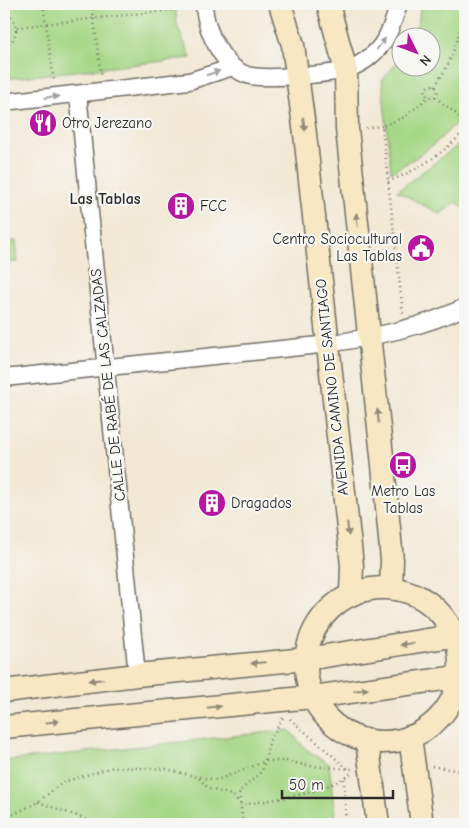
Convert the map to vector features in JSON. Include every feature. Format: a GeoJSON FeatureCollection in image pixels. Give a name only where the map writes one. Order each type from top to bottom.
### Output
{"type":"FeatureCollection","features":[{"type":"Feature","properties":{"kind":"street","name":"AVENIDA CAMINO DE SANTIAGO"},"geometry":{"type":"LineString","coordinates":[[280,4],[293,45],[297,76],[329,344],[352,566],[351,594]]}},
{"type":"Feature","properties":{"kind":"street"},"geometry":{"type":"LineString","coordinates":[[328,4],[346,72],[347,130],[392,560],[391,587]]}},
{"type":"Feature","properties":{"kind":"street"},"geometry":{"type":"LineString","coordinates":[[204,5],[211,40],[233,67],[250,76],[297,76],[346,72],[373,54],[390,31],[399,4]]}},
{"type":"Feature","properties":{"kind":"street"},"geometry":{"type":"LineString","coordinates":[[4,102],[189,81],[233,67]]}},
{"type":"Feature","properties":{"kind":"street","name":"CALLE DE RABÉ DE LAS CALZADAS"},"geometry":{"type":"LineString","coordinates":[[78,94],[138,675]]}},
{"type":"Feature","properties":{"kind":"street"},"geometry":{"type":"LineString","coordinates":[[4,378],[329,344],[405,330],[465,306]]}},
{"type":"Feature","properties":{"kind":"street"},"geometry":{"type":"LineString","coordinates":[[391,587],[418,595],[441,612],[460,635],[462,676],[450,703],[433,723],[410,737],[388,741],[367,741],[348,734],[335,725],[320,710],[309,685],[306,659],[313,632],[328,610],[351,594],[391,587]]}},
{"type":"Feature","properties":{"kind":"street"},"geometry":{"type":"LineString","coordinates":[[4,691],[138,675],[306,659],[460,635]]}},
{"type":"Feature","properties":{"kind":"street"},"geometry":{"type":"LineString","coordinates":[[4,727],[283,710],[313,697],[462,676]]}},
{"type":"Feature","properties":{"kind":"street"},"geometry":{"type":"LineString","coordinates":[[410,737],[422,824]]}},
{"type":"Feature","properties":{"kind":"street"},"geometry":{"type":"LineString","coordinates":[[367,741],[378,824]]}},
{"type":"Feature","properties":{"kind":"path"},"geometry":{"type":"LineString","coordinates":[[43,4],[57,96]]}},
{"type":"Feature","properties":{"kind":"path"},"geometry":{"type":"LineString","coordinates":[[92,4],[103,92]]}},
{"type":"Feature","properties":{"kind":"path"},"geometry":{"type":"LineString","coordinates":[[435,86],[448,67],[462,26],[463,4]]}},
{"type":"Feature","properties":{"kind":"path"},"geometry":{"type":"LineString","coordinates":[[17,27],[204,5]]}},
{"type":"Feature","properties":{"kind":"path"},"geometry":{"type":"LineString","coordinates":[[4,9],[15,19],[17,27],[13,39],[4,50]]}},
{"type":"Feature","properties":{"kind":"path"},"geometry":{"type":"LineString","coordinates":[[428,97],[425,93],[426,88],[430,85],[435,86]]}},
{"type":"Feature","properties":{"kind":"path"},"geometry":{"type":"LineString","coordinates":[[435,86],[438,91],[435,96]]}},
{"type":"Feature","properties":{"kind":"path"},"geometry":{"type":"LineString","coordinates":[[405,330],[382,126],[405,117],[428,97],[435,96],[465,121]]}},
{"type":"Feature","properties":{"kind":"path"},"geometry":{"type":"LineString","coordinates":[[388,182],[422,167],[448,148],[465,130]]}},
{"type":"Feature","properties":{"kind":"path"},"geometry":{"type":"LineString","coordinates":[[243,824],[240,792],[262,771],[270,740],[283,710],[328,754],[349,769]]}},
{"type":"Feature","properties":{"kind":"path"},"geometry":{"type":"LineString","coordinates":[[4,819],[38,802],[63,782],[113,767],[166,769],[217,780],[266,761],[286,760],[309,766],[356,770],[344,779],[319,790],[242,805]]}},
{"type":"Feature","properties":{"kind":"path"},"geometry":{"type":"LineString","coordinates":[[414,763],[465,772]]}},
{"type":"Feature","properties":{"kind":"path"},"geometry":{"type":"LineString","coordinates":[[198,776],[209,789],[232,795],[242,805]]}},
{"type":"Feature","properties":{"kind":"path"},"geometry":{"type":"LineString","coordinates":[[344,779],[346,824]]}},
{"type":"Feature","properties":{"kind":"path"},"geometry":{"type":"LineString","coordinates":[[38,802],[100,824]]}},
{"type":"Feature","properties":{"kind":"green space"},"geometry":{"type":"Polygon","coordinates":[[[4,4],[175,4],[177,25],[191,58],[4,79],[4,4]]]}},
{"type":"Feature","properties":{"kind":"green space"},"geometry":{"type":"Polygon","coordinates":[[[420,4],[465,4],[465,112],[431,146],[391,172],[382,80],[392,68],[392,78],[442,78],[442,28],[416,28],[419,19],[420,4]]]}},
{"type":"Feature","properties":{"kind":"green space"},"geometry":{"type":"Polygon","coordinates":[[[461,143],[465,146],[465,210],[457,202],[440,214],[397,191],[461,143]]]}},
{"type":"Feature","properties":{"kind":"green space"},"geometry":{"type":"Polygon","coordinates":[[[16,241],[18,262],[4,263],[4,242],[16,241]]]}},
{"type":"Feature","properties":{"kind":"green space"},"geometry":{"type":"Polygon","coordinates":[[[289,730],[307,750],[329,764],[336,824],[4,824],[4,761],[289,730]]]}},
{"type":"Feature","properties":{"kind":"place","name":"Otro Jerezano"},"geometry":{"type":"Point","coordinates":[43,123]}},
{"type":"Feature","properties":{"kind":"place","name":"FCC"},"geometry":{"type":"Point","coordinates":[181,206]}},
{"type":"Feature","properties":{"kind":"place","name":"Centro Sociocultural Las Tablas"},"geometry":{"type":"Point","coordinates":[421,248]}},
{"type":"Feature","properties":{"kind":"place","name":"Metro Las Tablas"},"geometry":{"type":"Point","coordinates":[403,465]}},
{"type":"Feature","properties":{"kind":"place","name":"Dragados"},"geometry":{"type":"Point","coordinates":[212,503]}},
{"type":"Feature","properties":{"kind":"district","name":"Las Tablas"},"geometry":{"type":"Point","coordinates":[105,199]}}]}
